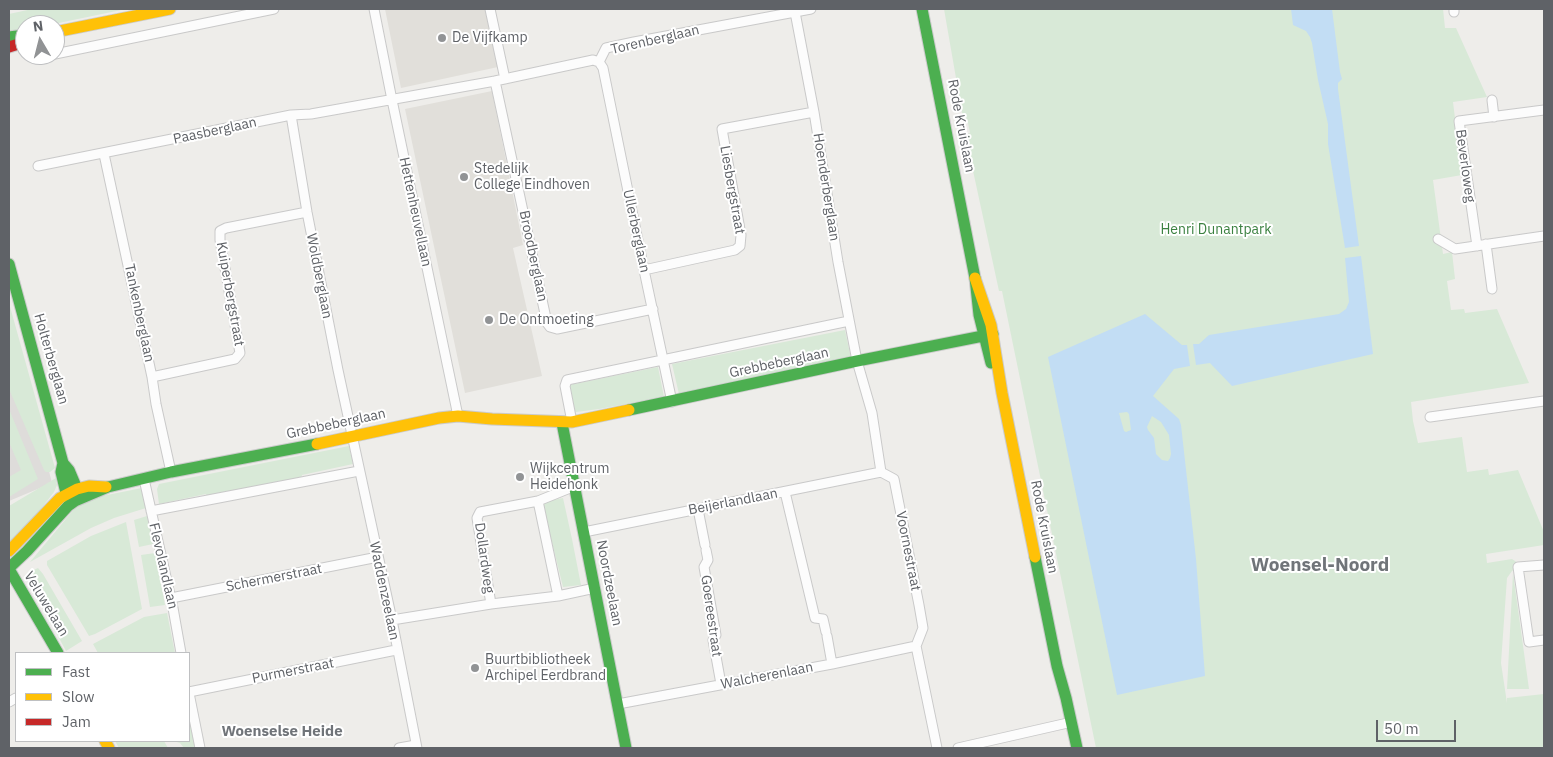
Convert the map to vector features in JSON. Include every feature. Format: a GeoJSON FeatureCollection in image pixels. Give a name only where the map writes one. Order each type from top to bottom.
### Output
{"type":"FeatureCollection","features":[{"type":"Feature","properties":{"kind":"street"},"geometry":{"type":"LineString","coordinates":[[65,30],[170,9]]}},
{"type":"Feature","properties":{"kind":"street"},"geometry":{"type":"LineString","coordinates":[[65,52],[274,9]]}},
{"type":"Feature","properties":{"kind":"street","name":"Hettenheuvellaan"},"geometry":{"type":"LineString","coordinates":[[374,9],[458,416]]}},
{"type":"Feature","properties":{"kind":"street"},"geometry":{"type":"LineString","coordinates":[[490,9],[505,79]]}},
{"type":"Feature","properties":{"kind":"street","name":"Torenberglaan"},"geometry":{"type":"LineString","coordinates":[[392,100],[593,60],[599,62],[606,48],[811,9]]}},
{"type":"Feature","properties":{"kind":"street","name":"Rode Kruislaan"},"geometry":{"type":"LineString","coordinates":[[922,9],[976,278],[988,313],[988,335],[1002,394],[1057,666],[1068,723],[1070,748]]}},
{"type":"Feature","properties":{"kind":"street","name":"Hoenderberglaan"},"geometry":{"type":"LineString","coordinates":[[795,12],[857,361]]}},
{"type":"Feature","properties":{"kind":"street","name":"Ullerberglaan"},"geometry":{"type":"LineString","coordinates":[[599,62],[603,68],[672,402]]}},
{"type":"Feature","properties":{"kind":"street","name":"Broodberglaan"},"geometry":{"type":"LineString","coordinates":[[495,81],[547,323],[550,327],[557,329],[653,309]]}},
{"type":"Feature","properties":{"kind":"street","name":"Paasberglaan"},"geometry":{"type":"LineString","coordinates":[[38,166],[290,115],[311,114],[392,100]]}},
{"type":"Feature","properties":{"kind":"street"},"geometry":{"type":"LineString","coordinates":[[1492,100],[1494,116]]}},
{"type":"Feature","properties":{"kind":"street","name":"Beverloweg"},"geometry":{"type":"LineString","coordinates":[[1492,289],[1481,245],[1459,121],[1544,110]]}},
{"type":"Feature","properties":{"kind":"street","name":"Liesbergstraat"},"geometry":{"type":"LineString","coordinates":[[644,270],[736,250],[740,246],[741,235],[722,129],[814,112]]}},
{"type":"Feature","properties":{"kind":"street","name":"Woldberglaan"},"geometry":{"type":"LineString","coordinates":[[290,115],[307,212],[353,437]]}},
{"type":"Feature","properties":{"kind":"street","name":"Tankenberglaan"},"geometry":{"type":"LineString","coordinates":[[104,154],[171,472]]}},
{"type":"Feature","properties":{"kind":"street","name":"Kuiperbergstraat"},"geometry":{"type":"LineString","coordinates":[[152,377],[235,358],[240,354],[220,231],[226,228],[307,212]]}},
{"type":"Feature","properties":{"kind":"street"},"geometry":{"type":"LineString","coordinates":[[1438,239],[1455,249],[1544,236]]}},
{"type":"Feature","properties":{"kind":"street","name":"Holterberglaan"},"geometry":{"type":"LineString","coordinates":[[9,264],[64,462],[69,470],[73,494]]}},
{"type":"Feature","properties":{"kind":"street","name":"Grebbeberglaan"},"geometry":{"type":"LineString","coordinates":[[567,422],[565,386],[567,380],[849,321]]}},
{"type":"Feature","properties":{"kind":"street","name":"Grebbeberglaan"},"geometry":{"type":"LineString","coordinates":[[73,494],[89,486],[108,487],[171,472],[353,437],[440,418],[458,416],[567,422],[672,402],[857,361],[988,335]]}},
{"type":"Feature","properties":{"kind":"street"},"geometry":{"type":"LineString","coordinates":[[857,361],[872,413],[881,472]]}},
{"type":"Feature","properties":{"kind":"street"},"geometry":{"type":"LineString","coordinates":[[1430,418],[1544,401]]}},
{"type":"Feature","properties":{"kind":"street","name":"Noordzeelaan"},"geometry":{"type":"LineString","coordinates":[[567,422],[575,486],[626,748]]}},
{"type":"Feature","properties":{"kind":"street","name":"Waddenzeelaan"},"geometry":{"type":"LineString","coordinates":[[353,437],[392,620],[396,650],[416,747]]}},
{"type":"Feature","properties":{"kind":"street"},"geometry":{"type":"LineString","coordinates":[[151,512],[360,471]]}},
{"type":"Feature","properties":{"kind":"street","name":"Beijerlandlaan"},"geometry":{"type":"LineString","coordinates":[[584,532],[881,472]]}},
{"type":"Feature","properties":{"kind":"street","name":"Voornestraat"},"geometry":{"type":"LineString","coordinates":[[881,472],[894,479],[923,628],[916,646],[937,748]]}},
{"type":"Feature","properties":{"kind":"street","name":"Flevolandlaan"},"geometry":{"type":"LineString","coordinates":[[144,478],[171,598],[181,652]]}},
{"type":"Feature","properties":{"kind":"street","name":"Dollardweg"},"geometry":{"type":"LineString","coordinates":[[490,604],[478,518],[480,512],[538,501],[575,486]]}},
{"type":"Feature","properties":{"kind":"street"},"geometry":{"type":"LineString","coordinates":[[785,492],[815,618],[823,619],[832,664]]}},
{"type":"Feature","properties":{"kind":"street"},"geometry":{"type":"LineString","coordinates":[[9,551],[60,498],[73,494]]}},
{"type":"Feature","properties":{"kind":"street"},"geometry":{"type":"LineString","coordinates":[[9,568],[68,506],[73,494]]}},
{"type":"Feature","properties":{"kind":"street"},"geometry":{"type":"LineString","coordinates":[[538,501],[558,596]]}},
{"type":"Feature","properties":{"kind":"street","name":"Goereestraat"},"geometry":{"type":"LineString","coordinates":[[698,509],[708,560],[704,567],[716,635],[713,640],[721,684]]}},
{"type":"Feature","properties":{"kind":"street","name":"Schermerstraat"},"geometry":{"type":"LineString","coordinates":[[171,598],[378,557]]}},
{"type":"Feature","properties":{"kind":"street"},"geometry":{"type":"LineString","coordinates":[[1544,565],[1518,566],[1529,642],[1544,640]]}},
{"type":"Feature","properties":{"kind":"street","name":"Veluwelaan"},"geometry":{"type":"LineString","coordinates":[[9,568],[57,652]]}},
{"type":"Feature","properties":{"kind":"street","name":"Dollardweg"},"geometry":{"type":"LineString","coordinates":[[392,620],[490,604],[558,596],[595,588]]}},
{"type":"Feature","properties":{"kind":"street","name":"Walcherenlaan"},"geometry":{"type":"LineString","coordinates":[[618,704],[832,664],[916,646]]}},
{"type":"Feature","properties":{"kind":"street","name":"Purmerstraat"},"geometry":{"type":"LineString","coordinates":[[190,693],[396,650]]}},
{"type":"Feature","properties":{"kind":"street"},"geometry":{"type":"LineString","coordinates":[[190,698],[200,748]]}},
{"type":"Feature","properties":{"kind":"street"},"geometry":{"type":"LineString","coordinates":[[958,748],[1068,723]]}},
{"type":"Feature","properties":{"kind":"street","name":"Rode Kruislaan"},"geometry":{"type":"LineString","coordinates":[[1068,723],[1077,748]]}},
{"type":"Feature","properties":{"kind":"street"},"geometry":{"type":"LineString","coordinates":[[399,748],[416,747]]}},
{"type":"Feature","properties":{"kind":"shaded area","name":"De Vijfkamp"},"geometry":{"type":"Polygon","coordinates":[[[385,9],[487,9],[498,67],[401,88],[385,9]]]}},
{"type":"Feature","properties":{"kind":"shaded area"},"geometry":{"type":"Polygon","coordinates":[[[492,91],[523,245],[513,248],[542,376],[465,393],[405,109],[492,91]]]}},
{"type":"Feature","properties":{"kind":"shaded area"},"geometry":{"type":"Polygon","coordinates":[[[9,314],[52,483],[9,501],[9,314]]]}},
{"type":"Feature","properties":{"kind":"green space"},"geometry":{"type":"Polygon","coordinates":[[[32,9],[126,9],[65,22],[65,15],[15,15],[15,32],[9,34],[9,14],[32,9]]]}},
{"type":"Feature","properties":{"kind":"green space","name":"Henri Dunantpark"},"geometry":{"type":"Polygon","coordinates":[[[944,9],[1443,9],[1445,28],[1456,28],[1487,97],[1453,102],[1462,175],[1433,180],[1443,254],[1452,252],[1455,279],[1447,281],[1451,310],[1464,309],[1465,313],[1497,309],[1529,383],[1411,402],[1413,421],[1418,443],[1462,437],[1467,472],[1488,469],[1489,475],[1518,470],[1544,532],[1544,545],[1486,554],[1487,563],[1512,559],[1521,565],[1512,571],[1507,578],[1501,663],[1507,703],[1507,698],[1544,694],[1544,748],[1096,748],[1002,291],[999,291],[967,143],[966,134],[970,133],[968,123],[964,124],[944,9]]]}},
{"type":"Feature","properties":{"kind":"green space"},"geometry":{"type":"Polygon","coordinates":[[[9,303],[55,468],[50,472],[44,470],[9,389],[9,303]]]}},
{"type":"Feature","properties":{"kind":"green space"},"geometry":{"type":"Polygon","coordinates":[[[845,330],[851,358],[679,394],[672,364],[845,330]]]}},
{"type":"Feature","properties":{"kind":"green space"},"geometry":{"type":"Polygon","coordinates":[[[658,367],[664,397],[599,409],[576,412],[574,410],[569,385],[658,367]]]}},
{"type":"Feature","properties":{"kind":"green space"},"geometry":{"type":"Polygon","coordinates":[[[9,409],[38,479],[9,497],[9,477],[21,470],[9,442],[9,409]]]}},
{"type":"Feature","properties":{"kind":"green space"},"geometry":{"type":"Polygon","coordinates":[[[349,446],[353,464],[302,475],[301,480],[207,499],[206,494],[159,504],[157,489],[159,484],[349,446]]]}},
{"type":"Feature","properties":{"kind":"green space"},"geometry":{"type":"Polygon","coordinates":[[[56,478],[57,485],[54,492],[19,537],[9,546],[9,506],[56,478]]]}},
{"type":"Feature","properties":{"kind":"green space"},"geometry":{"type":"Polygon","coordinates":[[[142,488],[146,508],[114,518],[91,528],[30,562],[75,508],[83,502],[142,488]]]}},
{"type":"Feature","properties":{"kind":"green space"},"geometry":{"type":"Polygon","coordinates":[[[563,498],[581,585],[563,587],[542,502],[563,498]]]}},
{"type":"Feature","properties":{"kind":"green space"},"geometry":{"type":"Polygon","coordinates":[[[147,516],[153,544],[139,547],[134,520],[147,516]]]}},
{"type":"Feature","properties":{"kind":"green space"},"geometry":{"type":"Polygon","coordinates":[[[126,522],[142,609],[89,636],[47,565],[47,561],[91,536],[126,522]]]}},
{"type":"Feature","properties":{"kind":"green space"},"geometry":{"type":"Polygon","coordinates":[[[155,553],[165,605],[150,607],[141,555],[155,553]]]}},
{"type":"Feature","properties":{"kind":"green space"},"geometry":{"type":"Polygon","coordinates":[[[38,568],[82,641],[66,651],[27,575],[27,573],[38,568]]]}},
{"type":"Feature","properties":{"kind":"green space"},"geometry":{"type":"Polygon","coordinates":[[[1513,573],[1529,689],[1507,689],[1513,573]]]}},
{"type":"Feature","properties":{"kind":"green space"},"geometry":{"type":"Polygon","coordinates":[[[167,613],[175,652],[97,652],[93,644],[144,617],[167,613]]]}},
{"type":"Feature","properties":{"kind":"green space"},"geometry":{"type":"Polygon","coordinates":[[[190,722],[195,748],[184,748],[176,742],[190,742],[190,722]]]}},
{"type":"Feature","properties":{"kind":"green space"},"geometry":{"type":"Polygon","coordinates":[[[116,742],[165,742],[168,748],[119,748],[116,742]]]}},
{"type":"Feature","properties":{"kind":"water"},"geometry":{"type":"Polygon","coordinates":[[[1291,9],[1332,9],[1342,79],[1338,83],[1338,89],[1359,246],[1345,248],[1328,144],[1328,124],[1312,43],[1306,31],[1293,25],[1291,9]]]}},
{"type":"Feature","properties":{"kind":"water"},"geometry":{"type":"Polygon","coordinates":[[[1361,256],[1373,354],[1232,386],[1210,363],[1196,365],[1193,344],[1199,344],[1209,335],[1339,314],[1346,309],[1349,302],[1345,258],[1361,256]]]}},
{"type":"Feature","properties":{"kind":"water"},"geometry":{"type":"Polygon","coordinates":[[[1145,314],[1182,345],[1187,345],[1190,366],[1174,369],[1153,396],[1179,419],[1181,425],[1196,559],[1205,676],[1117,695],[1048,357],[1145,314]],[[1127,412],[1119,413],[1124,431],[1126,432],[1131,430],[1129,414],[1127,412]],[[1152,416],[1147,427],[1154,438],[1156,454],[1162,460],[1168,461],[1171,454],[1169,435],[1161,422],[1152,416]]]}},
{"type":"Feature","properties":{"kind":"traffic: fast"},"geometry":{"type":"LineString","coordinates":[[922,9],[975,278],[979,315],[991,363]]}},
{"type":"Feature","properties":{"kind":"traffic: fast"},"geometry":{"type":"LineString","coordinates":[[9,37],[15,36]]}},
{"type":"Feature","properties":{"kind":"traffic: fast"},"geometry":{"type":"LineString","coordinates":[[9,264],[63,463],[69,470],[77,489],[75,501]]}},
{"type":"Feature","properties":{"kind":"traffic: fast"},"geometry":{"type":"LineString","coordinates":[[629,410],[993,334]]}},
{"type":"Feature","properties":{"kind":"traffic: fast"},"geometry":{"type":"LineString","coordinates":[[562,423],[626,748]]}},
{"type":"Feature","properties":{"kind":"traffic: fast"},"geometry":{"type":"LineString","coordinates":[[9,568],[68,506],[75,501],[108,487],[171,472],[317,444]]}},
{"type":"Feature","properties":{"kind":"traffic: fast"},"geometry":{"type":"LineString","coordinates":[[63,463],[61,472],[66,493],[72,499]]}},
{"type":"Feature","properties":{"kind":"traffic: fast"},"geometry":{"type":"LineString","coordinates":[[1035,557],[1057,666],[1077,748]]}},
{"type":"Feature","properties":{"kind":"traffic: fast"},"geometry":{"type":"LineString","coordinates":[[9,569],[57,652]]}},
{"type":"Feature","properties":{"kind":"traffic: slow"},"geometry":{"type":"LineString","coordinates":[[65,30],[170,9]]}},
{"type":"Feature","properties":{"kind":"traffic: slow"},"geometry":{"type":"LineString","coordinates":[[975,278],[991,325],[1002,393],[1035,557]]}},
{"type":"Feature","properties":{"kind":"traffic: slow"},"geometry":{"type":"LineString","coordinates":[[317,444],[439,418],[458,416],[572,422],[629,410]]}},
{"type":"Feature","properties":{"kind":"traffic: slow"},"geometry":{"type":"LineString","coordinates":[[9,551],[60,498],[77,489],[89,486],[106,487]]}},
{"type":"Feature","properties":{"kind":"traffic: slow"},"geometry":{"type":"LineString","coordinates":[[106,742],[109,748]]}},
{"type":"Feature","properties":{"kind":"traffic: jam"},"geometry":{"type":"LineString","coordinates":[[9,47],[15,45]]}},
{"type":"Feature","properties":{"kind":"place","name":"De Vijfkamp"},"geometry":{"type":"Point","coordinates":[442,38]}},
{"type":"Feature","properties":{"kind":"place","name":"Stedelijk College Eindhoven"},"geometry":{"type":"Point","coordinates":[464,177]}},
{"type":"Feature","properties":{"kind":"place","name":"De Ontmoeting"},"geometry":{"type":"Point","coordinates":[489,320]}},
{"type":"Feature","properties":{"kind":"place","name":"Wijkcentrum Heidehonk"},"geometry":{"type":"Point","coordinates":[520,477]}},
{"type":"Feature","properties":{"kind":"place","name":"Buurtbibliotheek Archipel Eerdbrand"},"geometry":{"type":"Point","coordinates":[475,668]}},
{"type":"Feature","properties":{"kind":"district","name":"Woensel-Noord"},"geometry":{"type":"Point","coordinates":[1320,566]}},
{"type":"Feature","properties":{"kind":"district","name":"Woenselse Heide"},"geometry":{"type":"Point","coordinates":[282,732]}}]}
